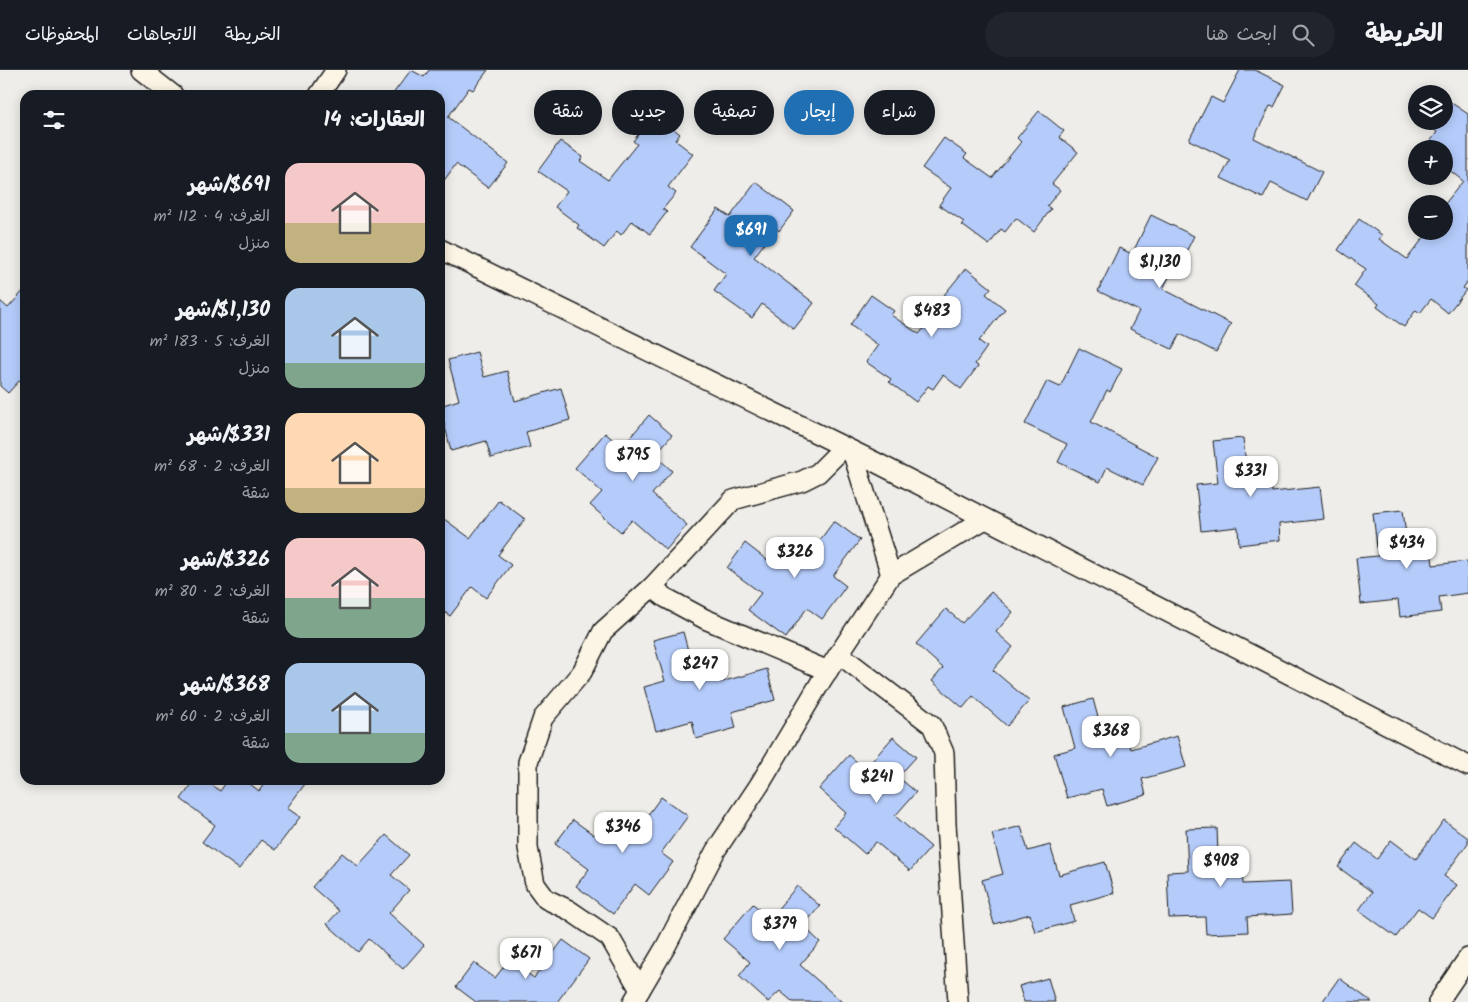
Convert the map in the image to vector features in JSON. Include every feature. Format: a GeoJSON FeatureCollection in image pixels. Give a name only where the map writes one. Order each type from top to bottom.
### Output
{"type":"FeatureCollection","features":[{"type":"Feature","properties":{"kind":"street"},"geometry":{"type":"LineString","coordinates":[[141,70],[167,90]]}},
{"type":"Feature","properties":{"kind":"street"},"geometry":{"type":"LineString","coordinates":[[322,90],[336,70]]}},
{"type":"Feature","properties":{"kind":"street"},"geometry":{"type":"LineString","coordinates":[[445,251],[848,449],[1468,766]]}},
{"type":"Feature","properties":{"kind":"street"},"geometry":{"type":"LineString","coordinates":[[848,449],[891,575]]}},
{"type":"Feature","properties":{"kind":"street"},"geometry":{"type":"LineString","coordinates":[[637,996],[610,938],[569,910],[546,899],[535,884],[528,848],[528,762],[543,718],[582,672],[603,631],[652,588],[733,500],[802,481],[818,473],[848,449]]}},
{"type":"Feature","properties":{"kind":"street"},"geometry":{"type":"LineString","coordinates":[[637,996],[666,946],[716,850],[760,784],[828,671],[891,575],[985,519]]}},
{"type":"Feature","properties":{"kind":"street"},"geometry":{"type":"LineString","coordinates":[[652,588],[666,598],[705,619],[828,671]]}},
{"type":"Feature","properties":{"kind":"street"},"geometry":{"type":"LineString","coordinates":[[839,654],[893,693],[932,725],[944,753],[946,824],[958,1002]]}},
{"type":"Feature","properties":{"kind":"street"},"geometry":{"type":"LineString","coordinates":[[1438,1002],[1468,958]]}},
{"type":"Feature","properties":{"kind":"building"},"geometry":{"type":"Polygon","coordinates":[[[411,70],[424,77],[429,70],[488,70],[473,90],[469,88],[448,117],[508,163],[488,188],[456,164],[445,179],[445,90],[396,90],[411,70]]]}},
{"type":"Feature","properties":{"kind":"building"},"geometry":{"type":"Polygon","coordinates":[[[1240,70],[1255,70],[1285,85],[1274,107],[1270,106],[1254,138],[1322,172],[1307,201],[1271,183],[1263,198],[1221,178],[1230,160],[1189,140],[1211,97],[1223,103],[1240,70]]]}},
{"type":"Feature","properties":{"kind":"building"},"geometry":{"type":"Polygon","coordinates":[[[1453,104],[1468,114],[1468,281],[1463,288],[1466,290],[1448,313],[1431,299],[1420,313],[1416,310],[1404,327],[1377,307],[1379,304],[1354,286],[1366,269],[1338,250],[1359,219],[1382,235],[1379,239],[1407,259],[1422,240],[1453,240],[1452,195],[1463,181],[1453,173],[1453,140],[1431,140],[1437,132],[1434,130],[1453,130],[1453,104]]]}},
{"type":"Feature","properties":{"kind":"building"},"geometry":{"type":"Polygon","coordinates":[[[1039,111],[1064,131],[1059,137],[1078,152],[1052,184],[1060,190],[1047,206],[1051,209],[1034,232],[1016,218],[1005,232],[1001,229],[989,245],[962,225],[964,222],[939,205],[951,188],[922,168],[944,138],[967,154],[964,158],[992,178],[1021,142],[1017,138],[1039,111]]]}},
{"type":"Feature","properties":{"kind":"building"},"geometry":{"type":"Polygon","coordinates":[[[638,135],[679,135],[675,140],[693,154],[668,187],[676,193],[663,209],[667,212],[650,234],[632,221],[621,235],[617,231],[604,248],[577,228],[579,225],[555,207],[567,191],[538,171],[560,141],[583,157],[580,161],[608,180],[637,144],[633,141],[638,135]]]}},
{"type":"Feature","properties":{"kind":"building"},"geometry":{"type":"Polygon","coordinates":[[[756,182],[794,211],[779,231],[776,228],[754,257],[814,303],[794,329],[762,304],[752,318],[714,291],[726,274],[690,247],[718,209],[730,217],[756,182]]]}},
{"type":"Feature","properties":{"kind":"building"},"geometry":{"type":"Polygon","coordinates":[[[1151,215],[1194,236],[1183,258],[1179,257],[1163,289],[1231,324],[1216,352],[1180,334],[1172,349],[1130,329],[1139,311],[1098,291],[1119,248],[1132,254],[1151,215]]]}},
{"type":"Feature","properties":{"kind":"building"},"geometry":{"type":"Polygon","coordinates":[[[966,268],[991,288],[986,294],[1005,309],[979,341],[987,347],[975,364],[978,366],[961,389],[943,375],[933,389],[928,386],[916,402],[889,382],[891,379],[866,362],[878,345],[850,325],[871,295],[894,311],[891,315],[919,334],[948,299],[944,295],[966,268]]]}},
{"type":"Feature","properties":{"kind":"building"},"geometry":{"type":"Polygon","coordinates":[[[20,295],[20,382],[8,393],[0,386],[0,301],[8,308],[20,295]]]}},
{"type":"Feature","properties":{"kind":"building"},"geometry":{"type":"Polygon","coordinates":[[[1079,348],[1122,369],[1110,392],[1107,390],[1091,422],[1158,457],[1143,485],[1107,467],[1100,482],[1058,462],[1067,444],[1025,424],[1047,381],[1060,387],[1079,348]]]}},
{"type":"Feature","properties":{"kind":"building"},"geometry":{"type":"Polygon","coordinates":[[[477,352],[484,377],[507,371],[515,401],[561,388],[570,420],[526,432],[530,447],[491,458],[486,441],[451,451],[445,426],[445,404],[459,400],[448,360],[477,352]]]}},
{"type":"Feature","properties":{"kind":"building"},"geometry":{"type":"Polygon","coordinates":[[[649,415],[672,435],[655,455],[672,471],[652,494],[687,525],[666,550],[632,520],[621,532],[590,505],[602,492],[575,468],[605,433],[622,447],[649,415]]]}},
{"type":"Feature","properties":{"kind":"building"},"geometry":{"type":"Polygon","coordinates":[[[1243,438],[1246,464],[1269,462],[1272,492],[1320,487],[1324,519],[1279,524],[1280,540],[1239,545],[1238,527],[1201,531],[1196,485],[1218,483],[1213,441],[1243,438]]]}},
{"type":"Feature","properties":{"kind":"building"},"geometry":{"type":"Polygon","coordinates":[[[499,500],[525,519],[498,555],[511,565],[486,598],[472,587],[450,616],[445,612],[445,520],[470,538],[499,500]]]}},
{"type":"Feature","properties":{"kind":"building"},"geometry":{"type":"Polygon","coordinates":[[[1403,510],[1406,536],[1429,534],[1433,565],[1468,561],[1468,593],[1439,597],[1441,612],[1400,617],[1398,600],[1361,604],[1356,558],[1378,556],[1373,513],[1403,510]]]}},
{"type":"Feature","properties":{"kind":"building"},"geometry":{"type":"Polygon","coordinates":[[[834,521],[860,540],[833,576],[846,586],[822,619],[807,608],[786,638],[748,610],[761,593],[727,568],[745,543],[767,560],[781,541],[806,559],[834,521]]]}},
{"type":"Feature","properties":{"kind":"building"},"geometry":{"type":"Polygon","coordinates":[[[991,592],[1013,612],[996,632],[1013,647],[993,670],[1029,701],[1007,726],[973,696],[963,708],[932,681],[943,668],[916,644],[946,609],[962,623],[991,592]]]}},
{"type":"Feature","properties":{"kind":"building"},"geometry":{"type":"Polygon","coordinates":[[[683,632],[690,658],[712,652],[721,682],[767,669],[775,700],[732,712],[736,728],[696,739],[692,721],[656,731],[644,687],[665,681],[653,640],[683,632]]]}},
{"type":"Feature","properties":{"kind":"building"},"geometry":{"type":"Polygon","coordinates":[[[1093,699],[1100,725],[1122,719],[1131,749],[1177,736],[1186,767],[1142,779],[1146,795],[1107,806],[1102,789],[1067,798],[1054,754],[1075,748],[1064,707],[1093,699]]]}},
{"type":"Feature","properties":{"kind":"building"},"geometry":{"type":"Polygon","coordinates":[[[893,737],[916,757],[898,777],[916,792],[895,816],[931,847],[910,871],[876,842],[865,854],[834,827],[846,813],[819,789],[849,755],[865,769],[893,737]]]}},
{"type":"Feature","properties":{"kind":"building"},"geometry":{"type":"Polygon","coordinates":[[[191,785],[212,785],[220,791],[224,785],[251,785],[259,791],[263,785],[304,785],[287,808],[300,817],[275,850],[261,840],[239,869],[202,842],[215,825],[181,799],[191,785]]]}},
{"type":"Feature","properties":{"kind":"building"},"geometry":{"type":"Polygon","coordinates":[[[661,797],[688,816],[661,853],[673,862],[649,895],[635,884],[613,914],[576,886],[589,869],[555,844],[573,820],[594,835],[608,817],[633,835],[661,797]]]}},
{"type":"Feature","properties":{"kind":"building"},"geometry":{"type":"Polygon","coordinates":[[[1444,820],[1468,838],[1468,843],[1444,876],[1457,885],[1432,918],[1418,908],[1396,937],[1359,910],[1372,892],[1338,867],[1356,843],[1377,859],[1391,840],[1416,859],[1444,820]]]}},
{"type":"Feature","properties":{"kind":"building"},"geometry":{"type":"Polygon","coordinates":[[[1021,826],[1028,851],[1050,845],[1059,875],[1105,862],[1114,893],[1070,905],[1074,921],[1035,932],[1030,914],[994,924],[982,880],[1003,874],[992,834],[1021,826]]]}},
{"type":"Feature","properties":{"kind":"building"},"geometry":{"type":"Polygon","coordinates":[[[1217,828],[1218,854],[1241,853],[1243,884],[1290,882],[1292,914],[1247,917],[1248,932],[1206,934],[1205,917],[1169,918],[1167,872],[1188,871],[1186,829],[1217,828]]]}},
{"type":"Feature","properties":{"kind":"building"},"geometry":{"type":"Polygon","coordinates":[[[386,835],[409,855],[391,875],[409,890],[389,913],[424,945],[403,969],[369,939],[358,952],[327,924],[339,911],[312,887],[342,853],[358,866],[386,835]]]}},
{"type":"Feature","properties":{"kind":"building"},"geometry":{"type":"Polygon","coordinates":[[[797,886],[820,906],[803,926],[820,942],[800,965],[842,1002],[793,1002],[780,991],[768,1002],[739,976],[750,962],[723,939],[753,904],[770,918],[797,886]]]}},
{"type":"Feature","properties":{"kind":"building"},"geometry":{"type":"Polygon","coordinates":[[[563,940],[589,959],[557,1002],[476,1002],[456,987],[474,963],[495,978],[509,960],[534,978],[563,940]]]}},
{"type":"Feature","properties":{"kind":"building"},"geometry":{"type":"Polygon","coordinates":[[[1048,978],[1055,1002],[1024,1002],[1019,986],[1048,978]]]}},
{"type":"Feature","properties":{"kind":"building"},"geometry":{"type":"Polygon","coordinates":[[[1339,978],[1372,1002],[1322,1002],[1339,978]]]}}]}
